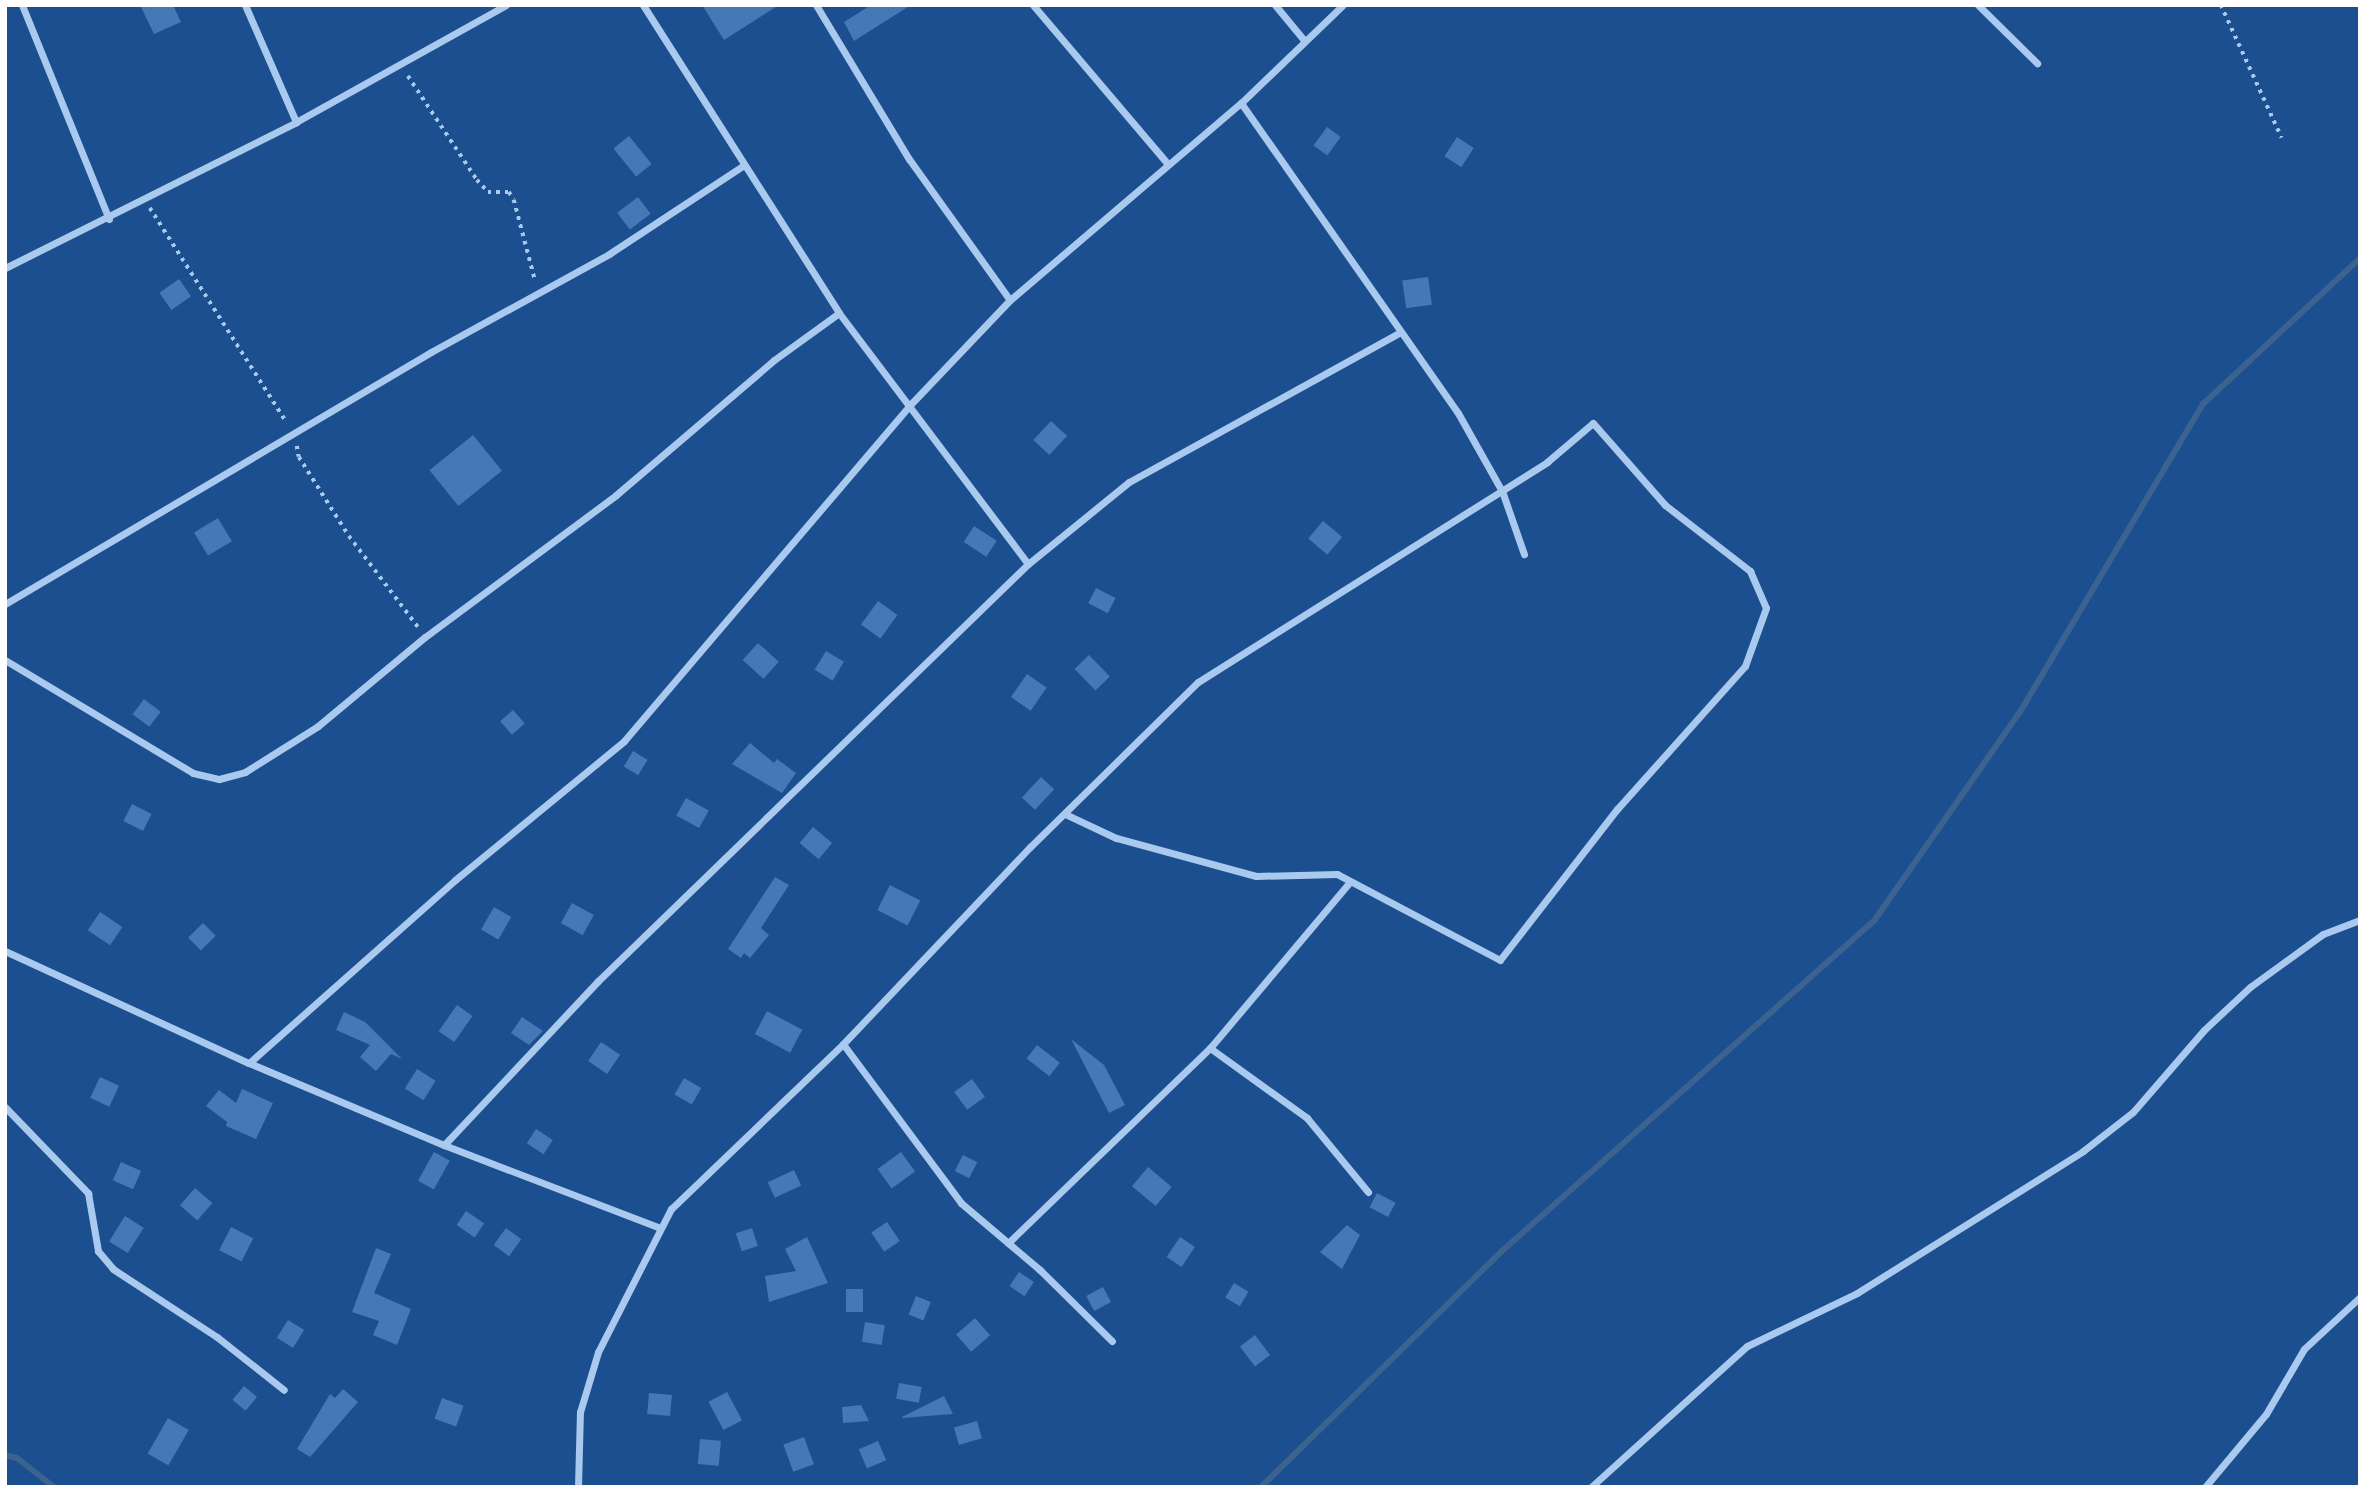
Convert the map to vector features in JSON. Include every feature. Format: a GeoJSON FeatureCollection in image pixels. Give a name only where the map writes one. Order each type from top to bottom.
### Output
{"type":"FeatureCollection","features":[{"type":"Feature","properties":{"kind":"street"},"geometry":{"type":"LineString","coordinates":[[22,5],[109,219]]}},
{"type":"Feature","properties":{"kind":"street"},"geometry":{"type":"LineString","coordinates":[[245,5],[296,122]]}},
{"type":"Feature","properties":{"kind":"street"},"geometry":{"type":"LineString","coordinates":[[5,268],[109,219],[296,122],[506,5]]}},
{"type":"Feature","properties":{"kind":"street"},"geometry":{"type":"LineString","coordinates":[[643,5],[839,313],[1028,564]]}},
{"type":"Feature","properties":{"kind":"street"},"geometry":{"type":"LineString","coordinates":[[816,5],[909,159],[1010,300]]}},
{"type":"Feature","properties":{"kind":"street"},"geometry":{"type":"LineString","coordinates":[[1033,5],[1167,163]]}},
{"type":"Feature","properties":{"kind":"street"},"geometry":{"type":"LineString","coordinates":[[1275,5],[1304,40]]}},
{"type":"Feature","properties":{"kind":"street"},"geometry":{"type":"LineString","coordinates":[[249,1063],[455,880],[624,741],[909,406],[1010,300],[1167,163],[1241,103],[1343,5]]}},
{"type":"Feature","properties":{"kind":"street"},"geometry":{"type":"LineString","coordinates":[[1978,5],[2037,63]]}},
{"type":"Feature","properties":{"kind":"street"},"geometry":{"type":"LineString","coordinates":[[1241,103],[1399,333],[1458,413],[1502,491],[1524,554]]}},
{"type":"Feature","properties":{"kind":"street"},"geometry":{"type":"LineString","coordinates":[[5,604],[430,352],[539,294],[744,164]]}},
{"type":"Feature","properties":{"kind":"street"},"geometry":{"type":"LineString","coordinates":[[5,660],[193,773],[219,779],[245,772],[318,726],[425,637],[616,495],[774,360],[839,313]]}},
{"type":"Feature","properties":{"kind":"street"},"geometry":{"type":"LineString","coordinates":[[444,1145],[597,981],[1028,564],[1129,482],[1399,333]]}},
{"type":"Feature","properties":{"kind":"street"},"geometry":{"type":"LineString","coordinates":[[579,1487],[580,1412],[595,1364],[658,1227],[671,1209],[843,1044],[1065,814],[1198,682],[1548,462],[1593,423],[1665,505],[1750,571],[1766,608],[1760,635],[1745,666],[1653,774],[1616,809],[1500,960],[1337,874],[1256,876],[1116,838],[1065,814]]}},
{"type":"Feature","properties":{"kind":"street"},"geometry":{"type":"LineString","coordinates":[[1008,1243],[1210,1048],[1350,882]]}},
{"type":"Feature","properties":{"kind":"street"},"geometry":{"type":"LineString","coordinates":[[1591,1487],[1747,1346],[1857,1293],[2083,1151],[2133,1112],[2204,1030],[2250,987],[2323,934],[2360,920]]}},
{"type":"Feature","properties":{"kind":"street"},"geometry":{"type":"LineString","coordinates":[[5,951],[249,1063],[444,1145],[658,1227]]}},
{"type":"Feature","properties":{"kind":"street"},"geometry":{"type":"LineString","coordinates":[[843,1044],[945,1184],[1112,1341]]}},
{"type":"Feature","properties":{"kind":"street"},"geometry":{"type":"LineString","coordinates":[[1210,1048],[1307,1118],[1368,1192]]}},
{"type":"Feature","properties":{"kind":"street"},"geometry":{"type":"LineString","coordinates":[[5,1107],[88,1193],[98,1251],[113,1269],[217,1337],[284,1390]]}},
{"type":"Feature","properties":{"kind":"street"},"geometry":{"type":"LineString","coordinates":[[2205,1487],[2266,1414],[2304,1349],[2360,1297]]}},
{"type":"Feature","properties":{"kind":"path"},"geometry":{"type":"LineString","coordinates":[[2221,5],[2282,138]]}},
{"type":"Feature","properties":{"kind":"path"},"geometry":{"type":"LineString","coordinates":[[401,65],[477,180],[488,192],[509,192],[514,200],[539,294]]}},
{"type":"Feature","properties":{"kind":"building"},"geometry":{"type":"Polygon","coordinates":[[[140,5],[173,5],[181,22],[154,34],[140,5]]]}},
{"type":"Feature","properties":{"kind":"building"},"geometry":{"type":"Polygon","coordinates":[[[702,5],[779,5],[724,40],[702,5]]]}},
{"type":"Feature","properties":{"kind":"building"},"geometry":{"type":"Polygon","coordinates":[[[871,5],[911,5],[854,41],[844,22],[871,5]]]}},
{"type":"Feature","properties":{"kind":"building"},"geometry":{"type":"Polygon","coordinates":[[[1327,127],[1341,137],[1327,156],[1313,146],[1327,127]]]}},
{"type":"Feature","properties":{"kind":"building"},"geometry":{"type":"Polygon","coordinates":[[[629,136],[652,164],[636,177],[613,149],[629,136]]]}},
{"type":"Feature","properties":{"kind":"building"},"geometry":{"type":"Polygon","coordinates":[[[1457,137],[1474,148],[1461,167],[1444,156],[1457,137]]]}},
{"type":"Feature","properties":{"kind":"building"},"geometry":{"type":"Polygon","coordinates":[[[638,197],[651,214],[630,229],[617,213],[638,197]]]}},
{"type":"Feature","properties":{"kind":"building"},"geometry":{"type":"Polygon","coordinates":[[[1428,277],[1432,305],[1406,308],[1402,281],[1428,277]]]}},
{"type":"Feature","properties":{"kind":"building"},"geometry":{"type":"Polygon","coordinates":[[[179,279],[191,296],[171,310],[159,293],[179,279]]]}},
{"type":"Feature","properties":{"kind":"building"},"geometry":{"type":"Polygon","coordinates":[[[1051,421],[1067,436],[1049,455],[1033,440],[1051,421]]]}},
{"type":"Feature","properties":{"kind":"building"},"geometry":{"type":"Polygon","coordinates":[[[473,435],[502,471],[458,506],[429,470],[473,435]]]}},
{"type":"Feature","properties":{"kind":"building"},"geometry":{"type":"Polygon","coordinates":[[[218,518],[232,541],[208,556],[194,532],[218,518]]]}},
{"type":"Feature","properties":{"kind":"building"},"geometry":{"type":"Polygon","coordinates":[[[1323,521],[1342,537],[1327,555],[1308,539],[1323,521]]]}},
{"type":"Feature","properties":{"kind":"building"},"geometry":{"type":"Polygon","coordinates":[[[974,526],[997,541],[986,557],[964,542],[974,526]]]}},
{"type":"Feature","properties":{"kind":"building"},"geometry":{"type":"Polygon","coordinates":[[[1096,588],[1116,598],[1108,613],[1088,603],[1096,588]]]}},
{"type":"Feature","properties":{"kind":"building"},"geometry":{"type":"Polygon","coordinates":[[[878,601],[897,615],[880,639],[861,624],[878,601]]]}},
{"type":"Feature","properties":{"kind":"building"},"geometry":{"type":"Polygon","coordinates":[[[758,643],[779,662],[763,679],[743,660],[758,643]]]}},
{"type":"Feature","properties":{"kind":"building"},"geometry":{"type":"Polygon","coordinates":[[[826,651],[844,662],[833,681],[815,670],[826,651]]]}},
{"type":"Feature","properties":{"kind":"building"},"geometry":{"type":"Polygon","coordinates":[[[1089,655],[1110,677],[1095,690],[1075,669],[1089,655]]]}},
{"type":"Feature","properties":{"kind":"building"},"geometry":{"type":"Polygon","coordinates":[[[1027,674],[1047,688],[1031,711],[1011,697],[1027,674]]]}},
{"type":"Feature","properties":{"kind":"building"},"geometry":{"type":"Polygon","coordinates":[[[144,699],[161,712],[149,727],[133,714],[144,699]]]}},
{"type":"Feature","properties":{"kind":"building"},"geometry":{"type":"Polygon","coordinates":[[[513,710],[525,724],[512,735],[500,721],[513,710]]]}},
{"type":"Feature","properties":{"kind":"building"},"geometry":{"type":"Polygon","coordinates":[[[750,743],[774,763],[777,759],[796,773],[782,793],[732,764],[750,743]]]}},
{"type":"Feature","properties":{"kind":"building"},"geometry":{"type":"Polygon","coordinates":[[[633,751],[648,760],[638,775],[624,766],[633,751]]]}},
{"type":"Feature","properties":{"kind":"building"},"geometry":{"type":"Polygon","coordinates":[[[1041,777],[1054,789],[1035,810],[1022,797],[1041,777]]]}},
{"type":"Feature","properties":{"kind":"building"},"geometry":{"type":"Polygon","coordinates":[[[686,798],[709,811],[699,828],[676,815],[686,798]]]}},
{"type":"Feature","properties":{"kind":"building"},"geometry":{"type":"Polygon","coordinates":[[[132,804],[152,814],[143,831],[123,821],[132,804]]]}},
{"type":"Feature","properties":{"kind":"building"},"geometry":{"type":"Polygon","coordinates":[[[813,827],[832,843],[819,859],[800,843],[813,827]]]}},
{"type":"Feature","properties":{"kind":"building"},"geometry":{"type":"Polygon","coordinates":[[[775,877],[789,885],[761,928],[769,935],[750,958],[744,953],[741,958],[728,949],[775,877]]]}},
{"type":"Feature","properties":{"kind":"building"},"geometry":{"type":"Polygon","coordinates":[[[890,885],[920,900],[908,925],[877,910],[890,885]]]}},
{"type":"Feature","properties":{"kind":"building"},"geometry":{"type":"Polygon","coordinates":[[[572,903],[594,915],[583,935],[561,923],[572,903]]]}},
{"type":"Feature","properties":{"kind":"building"},"geometry":{"type":"Polygon","coordinates":[[[494,907],[511,917],[498,940],[481,930],[494,907]]]}},
{"type":"Feature","properties":{"kind":"building"},"geometry":{"type":"Polygon","coordinates":[[[100,912],[122,927],[110,945],[88,930],[100,912]]]}},
{"type":"Feature","properties":{"kind":"building"},"geometry":{"type":"Polygon","coordinates":[[[203,923],[216,936],[201,951],[188,938],[203,923]]]}},
{"type":"Feature","properties":{"kind":"building"},"geometry":{"type":"Polygon","coordinates":[[[457,1005],[473,1016],[454,1042],[439,1031],[457,1005]]]}},
{"type":"Feature","properties":{"kind":"building"},"geometry":{"type":"Polygon","coordinates":[[[767,1011],[802,1030],[790,1053],[755,1034],[767,1011]]]}},
{"type":"Feature","properties":{"kind":"building"},"geometry":{"type":"Polygon","coordinates":[[[344,1012],[365,1022],[402,1059],[391,1054],[376,1071],[360,1057],[370,1045],[336,1030],[344,1012]]]}},
{"type":"Feature","properties":{"kind":"building"},"geometry":{"type":"Polygon","coordinates":[[[522,1017],[543,1031],[529,1045],[511,1033],[522,1017]]]}},
{"type":"Feature","properties":{"kind":"building"},"geometry":{"type":"Polygon","coordinates":[[[1071,1039],[1104,1065],[1125,1105],[1109,1113],[1071,1039]]]}},
{"type":"Feature","properties":{"kind":"building"},"geometry":{"type":"Polygon","coordinates":[[[601,1042],[620,1055],[607,1074],[588,1061],[601,1042]]]}},
{"type":"Feature","properties":{"kind":"building"},"geometry":{"type":"Polygon","coordinates":[[[1037,1045],[1060,1063],[1049,1076],[1027,1058],[1037,1045]]]}},
{"type":"Feature","properties":{"kind":"building"},"geometry":{"type":"Polygon","coordinates":[[[417,1069],[436,1081],[423,1100],[405,1089],[417,1069]]]}},
{"type":"Feature","properties":{"kind":"building"},"geometry":{"type":"Polygon","coordinates":[[[100,1077],[119,1086],[109,1107],[90,1098],[100,1077]]]}},
{"type":"Feature","properties":{"kind":"building"},"geometry":{"type":"Polygon","coordinates":[[[684,1078],[701,1088],[692,1104],[674,1094],[684,1078]]]}},
{"type":"Feature","properties":{"kind":"building"},"geometry":{"type":"Polygon","coordinates":[[[972,1079],[985,1097],[967,1110],[954,1092],[972,1079]]]}},
{"type":"Feature","properties":{"kind":"building"},"geometry":{"type":"Polygon","coordinates":[[[242,1089],[273,1103],[256,1139],[226,1126],[227,1122],[206,1106],[219,1090],[236,1103],[242,1089]]]}},
{"type":"Feature","properties":{"kind":"building"},"geometry":{"type":"Polygon","coordinates":[[[536,1129],[553,1140],[544,1154],[527,1143],[536,1129]]]}},
{"type":"Feature","properties":{"kind":"building"},"geometry":{"type":"Polygon","coordinates":[[[434,1152],[450,1161],[434,1190],[418,1181],[434,1152]]]}},
{"type":"Feature","properties":{"kind":"building"},"geometry":{"type":"Polygon","coordinates":[[[901,1152],[915,1171],[892,1188],[878,1169],[901,1152]]]}},
{"type":"Feature","properties":{"kind":"building"},"geometry":{"type":"Polygon","coordinates":[[[963,1155],[977,1162],[969,1178],[955,1171],[963,1155]]]}},
{"type":"Feature","properties":{"kind":"building"},"geometry":{"type":"Polygon","coordinates":[[[121,1162],[141,1171],[133,1189],[113,1180],[121,1162]]]}},
{"type":"Feature","properties":{"kind":"building"},"geometry":{"type":"Polygon","coordinates":[[[1148,1167],[1172,1187],[1156,1206],[1132,1186],[1148,1167]]]}},
{"type":"Feature","properties":{"kind":"building"},"geometry":{"type":"Polygon","coordinates":[[[794,1170],[801,1185],[775,1198],[768,1182],[794,1170]]]}},
{"type":"Feature","properties":{"kind":"building"},"geometry":{"type":"Polygon","coordinates":[[[195,1188],[212,1203],[197,1220],[180,1205],[195,1188]]]}},
{"type":"Feature","properties":{"kind":"building"},"geometry":{"type":"Polygon","coordinates":[[[1377,1193],[1396,1203],[1388,1217],[1369,1207],[1377,1193]]]}},
{"type":"Feature","properties":{"kind":"building"},"geometry":{"type":"Polygon","coordinates":[[[466,1211],[484,1223],[475,1237],[456,1225],[466,1211]]]}},
{"type":"Feature","properties":{"kind":"building"},"geometry":{"type":"Polygon","coordinates":[[[125,1216],[144,1228],[128,1253],[109,1241],[125,1216]]]}},
{"type":"Feature","properties":{"kind":"building"},"geometry":{"type":"Polygon","coordinates":[[[887,1222],[900,1241],[884,1252],[871,1233],[887,1222]]]}},
{"type":"Feature","properties":{"kind":"building"},"geometry":{"type":"Polygon","coordinates":[[[1347,1225],[1360,1235],[1342,1269],[1320,1252],[1347,1225]]]}},
{"type":"Feature","properties":{"kind":"building"},"geometry":{"type":"Polygon","coordinates":[[[231,1227],[253,1238],[241,1262],[219,1250],[231,1227]]]}},
{"type":"Feature","properties":{"kind":"building"},"geometry":{"type":"Polygon","coordinates":[[[506,1228],[521,1239],[509,1256],[494,1245],[506,1228]]]}},
{"type":"Feature","properties":{"kind":"building"},"geometry":{"type":"Polygon","coordinates":[[[752,1228],[758,1246],[742,1251],[736,1233],[752,1228]]]}},
{"type":"Feature","properties":{"kind":"building"},"geometry":{"type":"Polygon","coordinates":[[[807,1237],[828,1283],[769,1302],[765,1276],[796,1271],[785,1249],[807,1237]]]}},
{"type":"Feature","properties":{"kind":"building"},"geometry":{"type":"Polygon","coordinates":[[[1180,1237],[1195,1247],[1182,1267],[1167,1257],[1180,1237]]]}},
{"type":"Feature","properties":{"kind":"building"},"geometry":{"type":"Polygon","coordinates":[[[376,1248],[391,1254],[374,1293],[411,1309],[397,1345],[373,1335],[379,1321],[352,1312],[376,1248]]]}},
{"type":"Feature","properties":{"kind":"building"},"geometry":{"type":"Polygon","coordinates":[[[1019,1272],[1034,1282],[1024,1296],[1009,1286],[1019,1272]]]}},
{"type":"Feature","properties":{"kind":"building"},"geometry":{"type":"Polygon","coordinates":[[[1234,1283],[1249,1292],[1240,1306],[1225,1298],[1234,1283]]]}},
{"type":"Feature","properties":{"kind":"building"},"geometry":{"type":"Polygon","coordinates":[[[1103,1287],[1111,1302],[1094,1311],[1086,1296],[1103,1287]]]}},
{"type":"Feature","properties":{"kind":"building"},"geometry":{"type":"Polygon","coordinates":[[[846,1289],[863,1289],[863,1312],[846,1312],[846,1289]]]}},
{"type":"Feature","properties":{"kind":"building"},"geometry":{"type":"Polygon","coordinates":[[[916,1296],[931,1302],[923,1321],[909,1315],[916,1296]]]}},
{"type":"Feature","properties":{"kind":"building"},"geometry":{"type":"Polygon","coordinates":[[[975,1318],[990,1335],[971,1352],[956,1334],[975,1318]]]}},
{"type":"Feature","properties":{"kind":"building"},"geometry":{"type":"Polygon","coordinates":[[[288,1320],[304,1330],[293,1348],[277,1338],[288,1320]]]}},
{"type":"Feature","properties":{"kind":"building"},"geometry":{"type":"Polygon","coordinates":[[[865,1322],[885,1325],[882,1345],[862,1342],[865,1322]]]}},
{"type":"Feature","properties":{"kind":"building"},"geometry":{"type":"Polygon","coordinates":[[[1255,1335],[1270,1355],[1255,1366],[1240,1346],[1255,1335]]]}},
{"type":"Feature","properties":{"kind":"building"},"geometry":{"type":"Polygon","coordinates":[[[899,1383],[922,1387],[919,1403],[896,1399],[899,1383]]]}},
{"type":"Feature","properties":{"kind":"building"},"geometry":{"type":"Polygon","coordinates":[[[244,1386],[257,1397],[245,1411],[232,1400],[244,1386]]]}},
{"type":"Feature","properties":{"kind":"building"},"geometry":{"type":"Polygon","coordinates":[[[343,1389],[358,1402],[310,1457],[297,1449],[330,1394],[335,1398],[343,1389]]]}},
{"type":"Feature","properties":{"kind":"building"},"geometry":{"type":"Polygon","coordinates":[[[727,1392],[742,1420],[723,1430],[708,1402],[727,1392]]]}},
{"type":"Feature","properties":{"kind":"building"},"geometry":{"type":"Polygon","coordinates":[[[649,1393],[672,1395],[670,1416],[647,1414],[649,1393]]]}},
{"type":"Feature","properties":{"kind":"building"},"geometry":{"type":"Polygon","coordinates":[[[944,1396],[953,1414],[902,1418],[902,1417],[944,1396]]]}},
{"type":"Feature","properties":{"kind":"building"},"geometry":{"type":"Polygon","coordinates":[[[442,1398],[464,1406],[456,1427],[434,1419],[442,1398]]]}},
{"type":"Feature","properties":{"kind":"building"},"geometry":{"type":"Polygon","coordinates":[[[861,1405],[869,1421],[843,1423],[842,1407],[861,1405]]]}},
{"type":"Feature","properties":{"kind":"building"},"geometry":{"type":"Polygon","coordinates":[[[168,1418],[189,1430],[168,1466],[148,1454],[168,1418]]]}},
{"type":"Feature","properties":{"kind":"building"},"geometry":{"type":"Polygon","coordinates":[[[977,1421],[982,1438],[959,1445],[954,1428],[977,1421]]]}},
{"type":"Feature","properties":{"kind":"building"},"geometry":{"type":"Polygon","coordinates":[[[804,1437],[814,1464],[793,1472],[783,1445],[804,1437]]]}},
{"type":"Feature","properties":{"kind":"building"},"geometry":{"type":"Polygon","coordinates":[[[700,1439],[721,1441],[719,1466],[698,1464],[700,1439]]]}},
{"type":"Feature","properties":{"kind":"building"},"geometry":{"type":"Polygon","coordinates":[[[878,1441],[886,1460],[867,1469],[859,1449],[878,1441]]]}},
{"type":"Feature","properties":{"kind":"waterway"},"geometry":{"type":"LineString","coordinates":[[1261,1487],[1502,1251],[1874,921],[2020,712],[2203,404],[2360,258]]}},
{"type":"Feature","properties":{"kind":"waterway"},"geometry":{"type":"LineString","coordinates":[[5,1455],[17,1458],[54,1487]]}}]}
